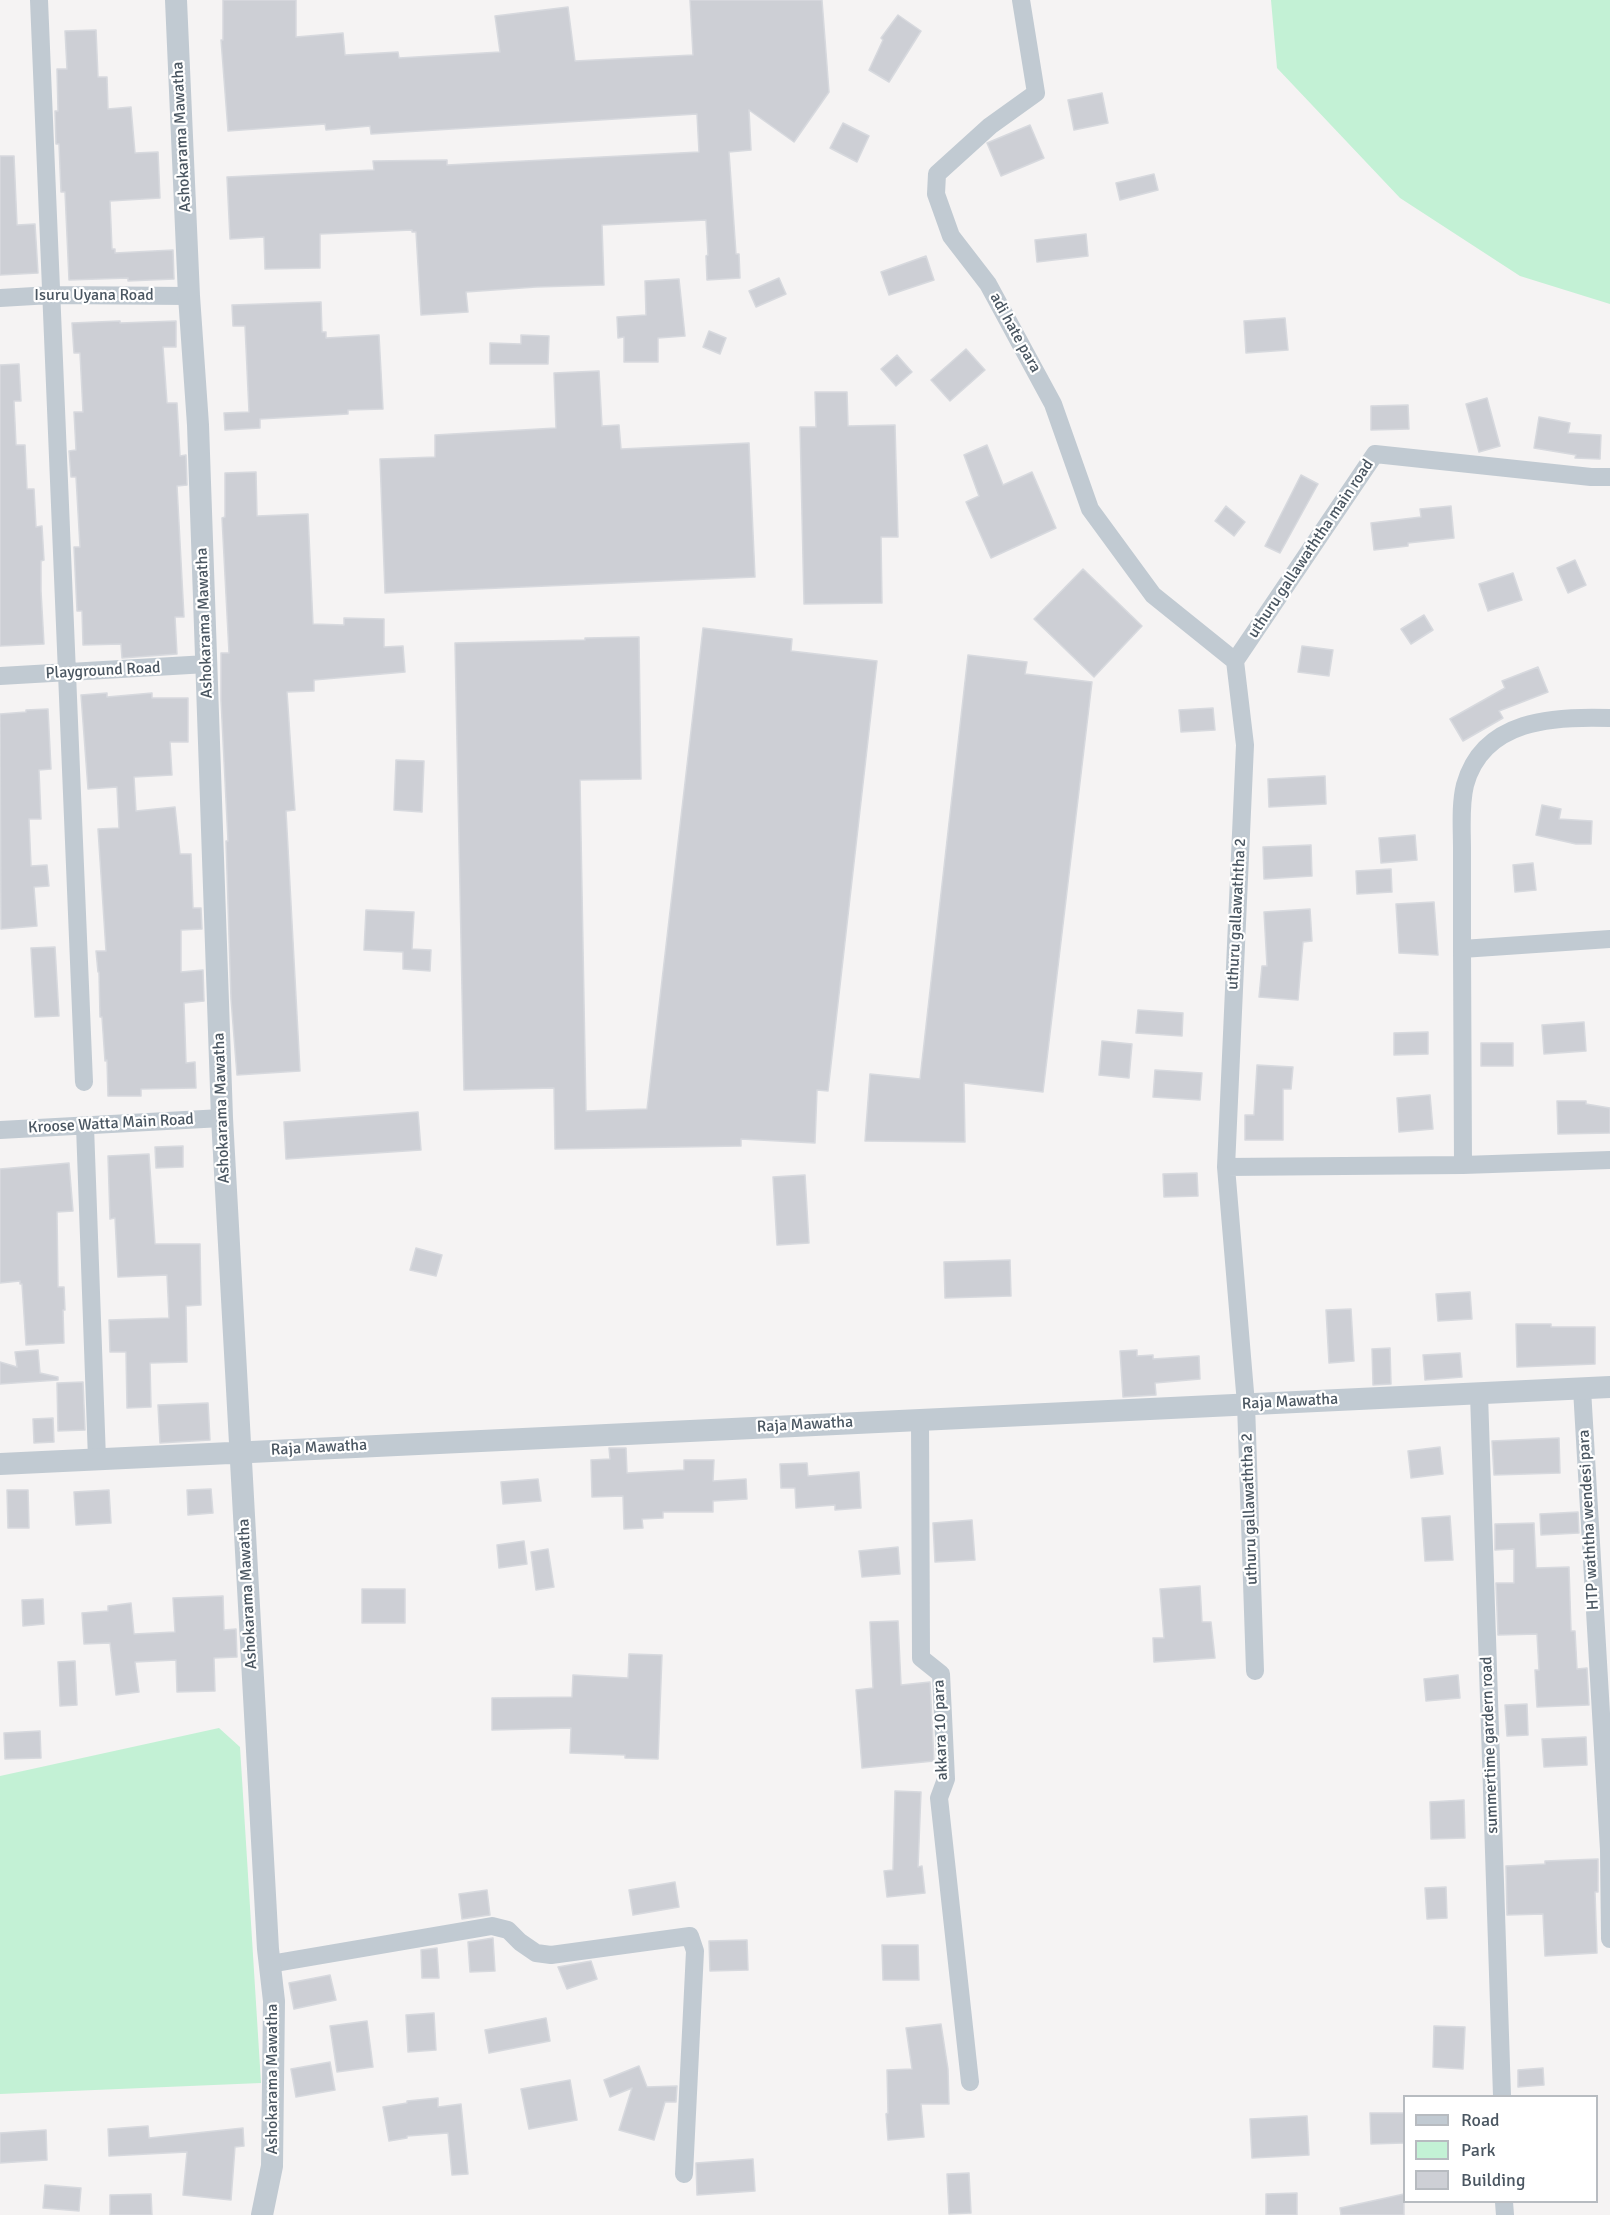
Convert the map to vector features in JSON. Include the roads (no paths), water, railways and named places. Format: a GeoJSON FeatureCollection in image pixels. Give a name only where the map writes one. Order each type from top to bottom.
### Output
{"type":"FeatureCollection","features":[{"type":"Feature","properties":{"kind":"street"},"geometry":{"type":"LineString","coordinates":[[39,0],[84,1082]]}},
{"type":"Feature","properties":{"kind":"street","name":"Ashokarama Mawatha"},"geometry":{"type":"LineString","coordinates":[[176,0],[189,296],[198,425],[222,1118],[270,1964],[274,2001],[272,2166],[262,2215]]}},
{"type":"Feature","properties":{"kind":"street","name":"adi hate para"},"geometry":{"type":"LineString","coordinates":[[1021,0],[1036,93],[990,126],[937,174],[936,194],[951,236],[988,284],[1053,404],[1090,509],[1153,595],[1235,661]]}},
{"type":"Feature","properties":{"kind":"street","name":"Isuru Uyana Road"},"geometry":{"type":"LineString","coordinates":[[0,298],[51,295],[189,296]]}},
{"type":"Feature","properties":{"kind":"street","name":"uthuru gallawaththa main road"},"geometry":{"type":"LineString","coordinates":[[1235,661],[1376,454],[1591,477],[1610,477]]}},
{"type":"Feature","properties":{"kind":"street","name":"uthuru gallawaththa 2"},"geometry":{"type":"LineString","coordinates":[[1235,661],[1245,746],[1226,1167],[1246,1404],[1255,1671]]}},
{"type":"Feature","properties":{"kind":"street","name":"Playground Road"},"geometry":{"type":"LineString","coordinates":[[0,676],[207,664]]}},
{"type":"Feature","properties":{"kind":"street"},"geometry":{"type":"LineString","coordinates":[[1462,1165],[1462,803],[1468,777],[1478,758],[1497,740],[1524,726],[1567,718],[1610,718]]}},
{"type":"Feature","properties":{"kind":"street"},"geometry":{"type":"LineString","coordinates":[[1462,949],[1610,939]]}},
{"type":"Feature","properties":{"kind":"street","name":"Kroose Watta Main Road"},"geometry":{"type":"LineString","coordinates":[[0,1130],[222,1118]]}},
{"type":"Feature","properties":{"kind":"street"},"geometry":{"type":"LineString","coordinates":[[85,1126],[97,1459]]}},
{"type":"Feature","properties":{"kind":"street"},"geometry":{"type":"LineString","coordinates":[[1226,1167],[1462,1165],[1610,1160]]}},
{"type":"Feature","properties":{"kind":"street","name":"Raja Mawatha"},"geometry":{"type":"LineString","coordinates":[[0,1464],[1610,1387]]}},
{"type":"Feature","properties":{"kind":"street","name":"HTP waththa wendesi para"},"geometry":{"type":"LineString","coordinates":[[1582,1389],[1608,1838],[1610,1939]]}},
{"type":"Feature","properties":{"kind":"street","name":"summertime gardern road"},"geometry":{"type":"LineString","coordinates":[[1479,1394],[1502,2095]]}},
{"type":"Feature","properties":{"kind":"street","name":"akkara 10 para"},"geometry":{"type":"LineString","coordinates":[[920,1420],[921,1658],[941,1674],[946,1779],[939,1798],[970,2082]]}},
{"type":"Feature","properties":{"kind":"street"},"geometry":{"type":"LineString","coordinates":[[270,1964],[492,1926],[508,1930],[536,1953],[551,1955],[690,1936],[695,1951],[684,2174]]}}]}
